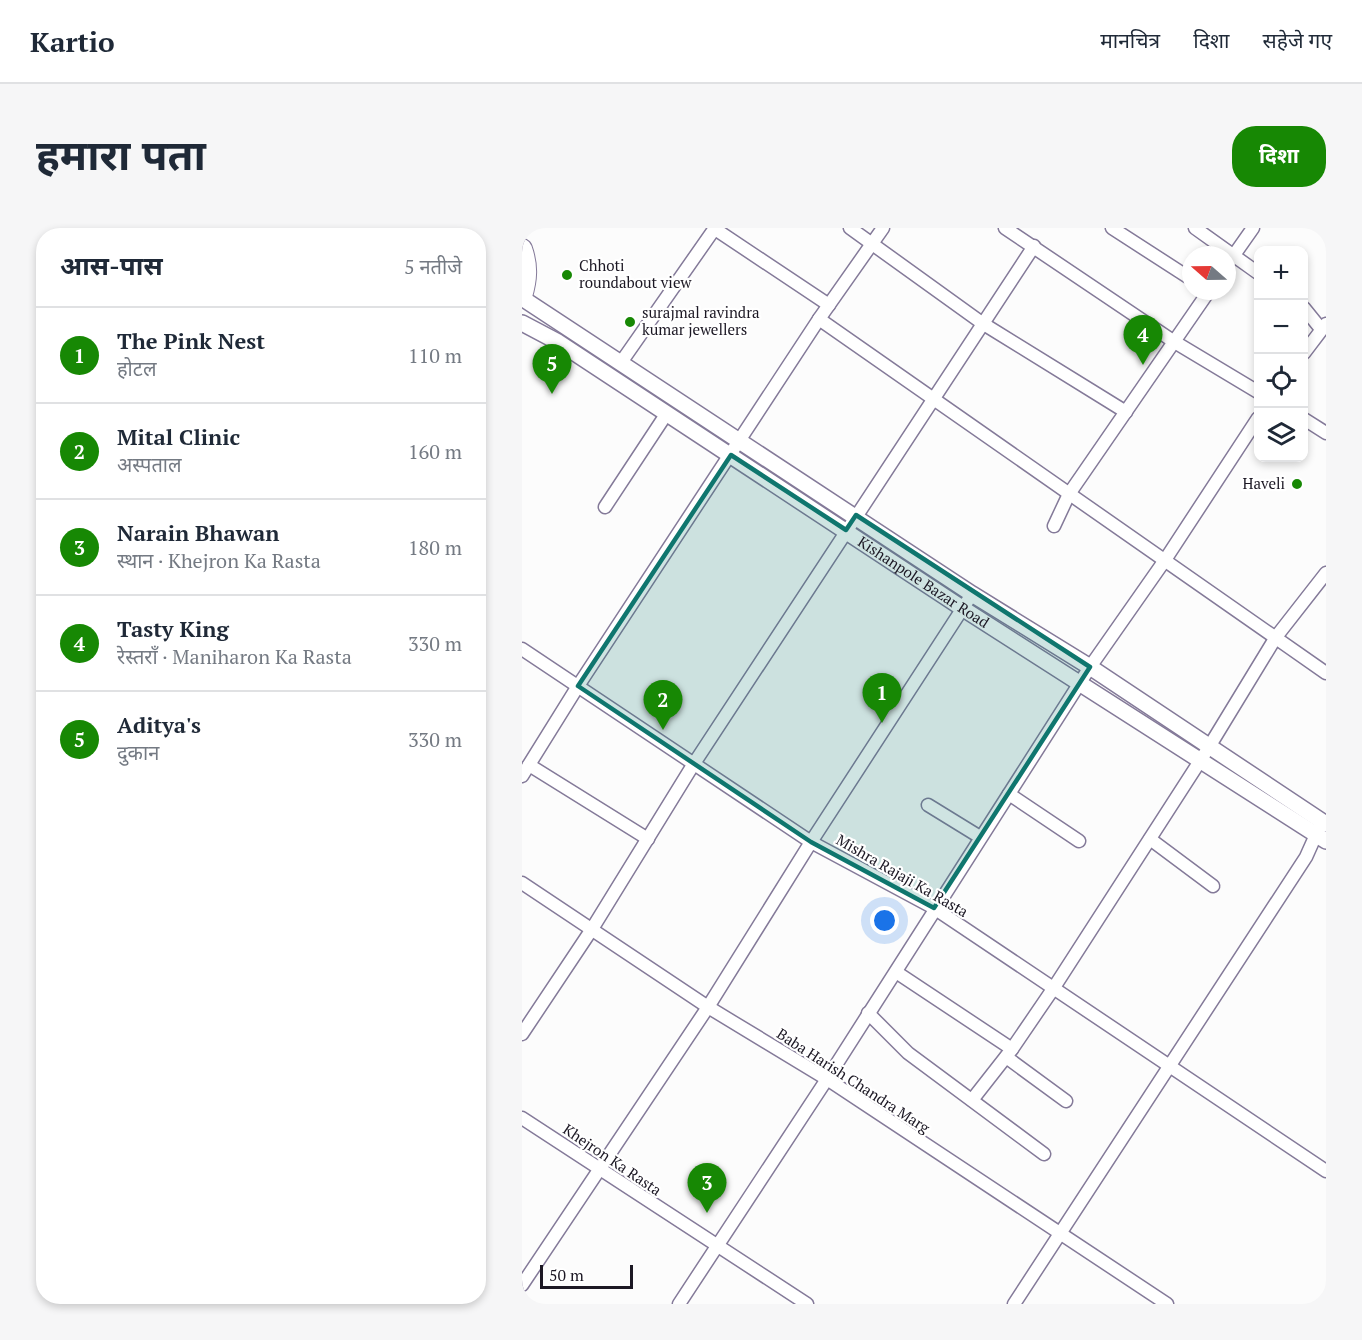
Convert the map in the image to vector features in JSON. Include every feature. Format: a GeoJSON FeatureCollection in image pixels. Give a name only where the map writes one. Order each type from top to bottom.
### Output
{"type":"FeatureCollection","features":[{"type":"Feature","properties":{"kind":"main road"},"geometry":{"type":"LineString","coordinates":[[522,244],[527,266],[522,297]]}},
{"type":"Feature","properties":{"kind":"street"},"geometry":{"type":"LineString","coordinates":[[622,362],[715,228],[830,305]]}},
{"type":"Feature","properties":{"kind":"street"},"geometry":{"type":"LineString","coordinates":[[850,228],[982,323],[1126,412]]}},
{"type":"Feature","properties":{"kind":"street"},"geometry":{"type":"LineString","coordinates":[[522,776],[578,686],[819,319],[883,228]]}},
{"type":"Feature","properties":{"kind":"street"},"geometry":{"type":"LineString","coordinates":[[1005,228],[1173,341],[1254,390]]}},
{"type":"Feature","properties":{"kind":"street"},"geometry":{"type":"LineString","coordinates":[[1112,228],[1182,273]]}},
{"type":"Feature","properties":{"kind":"street"},"geometry":{"type":"LineString","coordinates":[[1195,228],[1215,246]]}},
{"type":"Feature","properties":{"kind":"street"},"geometry":{"type":"LineString","coordinates":[[1236,253],[1253,228]]}},
{"type":"Feature","properties":{"kind":"street"},"geometry":{"type":"LineString","coordinates":[[522,1034],[592,929],[693,765],[1034,246]]}},
{"type":"Feature","properties":{"kind":"street"},"geometry":{"type":"LineString","coordinates":[[1236,262],[1254,271]]}},
{"type":"Feature","properties":{"kind":"street"},"geometry":{"type":"LineString","coordinates":[[522,297],[740,442],[856,515],[972,594],[1090,667],[1209,747],[1323,828],[1014,1304]]}},
{"type":"Feature","properties":{"kind":"street"},"geometry":{"type":"LineString","coordinates":[[1054,526],[1070,494],[1203,300]]}},
{"type":"Feature","properties":{"kind":"street"},"geometry":{"type":"LineString","coordinates":[[1308,312],[1323,326],[1308,347]]}},
{"type":"Feature","properties":{"kind":"street"},"geometry":{"type":"LineString","coordinates":[[819,319],[1326,673]]}},
{"type":"Feature","properties":{"kind":"street","name":"Kishanpole Bazar Road"},"geometry":{"type":"LineString","coordinates":[[522,323],[558,342],[962,608],[1200,761],[1323,828]]}},
{"type":"Feature","properties":{"kind":"street"},"geometry":{"type":"LineString","coordinates":[[605,507],[667,413]]}},
{"type":"Feature","properties":{"kind":"street"},"geometry":{"type":"LineString","coordinates":[[1308,422],[1326,433]]}},
{"type":"Feature","properties":{"kind":"street"},"geometry":{"type":"LineString","coordinates":[[679,1304],[827,1079],[934,908],[1090,667],[1165,560],[1254,424]]}},
{"type":"Feature","properties":{"kind":"street"},"geometry":{"type":"LineString","coordinates":[[972,1100],[1009,1053],[1053,989],[1209,747],[1276,637],[1326,573]]}},
{"type":"Feature","properties":{"kind":"street"},"geometry":{"type":"LineString","coordinates":[[522,1285],[651,1088],[708,1007],[811,842],[972,594]]}},
{"type":"Feature","properties":{"kind":"street","name":"Mishra Rajaji Ka Rasta"},"geometry":{"type":"LineString","coordinates":[[522,649],[811,842],[934,908],[1169,1068],[1326,1171]]}},
{"type":"Feature","properties":{"kind":"street"},"geometry":{"type":"LineString","coordinates":[[529,765],[648,839]]}},
{"type":"Feature","properties":{"kind":"street"},"geometry":{"type":"LineString","coordinates":[[1009,794],[1079,841]]}},
{"type":"Feature","properties":{"kind":"street"},"geometry":{"type":"LineString","coordinates":[[928,805],[980,837]]}},
{"type":"Feature","properties":{"kind":"street"},"geometry":{"type":"LineString","coordinates":[[1150,839],[1213,886]]}},
{"type":"Feature","properties":{"kind":"street","name":"Baba Harish Chandra Marg"},"geometry":{"type":"LineString","coordinates":[[522,883],[708,1007],[827,1079],[1059,1235],[1167,1304]]}},
{"type":"Feature","properties":{"kind":"street"},"geometry":{"type":"LineString","coordinates":[[896,972],[1009,1053],[1066,1101]]}},
{"type":"Feature","properties":{"kind":"street"},"geometry":{"type":"LineString","coordinates":[[868,1013],[908,1053],[1044,1154]]}},
{"type":"Feature","properties":{"kind":"street","name":"Khejron Ka Rasta"},"geometry":{"type":"LineString","coordinates":[[522,1118],[807,1304]]}},
{"type":"Feature","properties":{"kind":"highlighted area"},"geometry":{"type":"Polygon","coordinates":[[[731,455],[846,530],[856,515],[1090,667],[934,908],[811,842],[578,686],[731,455]]]}},
{"type":"Feature","properties":{"kind":"place","name":"Chhoti roundabout view"},"geometry":{"type":"Point","coordinates":[567,275]}},
{"type":"Feature","properties":{"kind":"place","name":"surajmal ravindra kumar jewellers"},"geometry":{"type":"Point","coordinates":[630,322]}},
{"type":"Feature","properties":{"kind":"place","name":"Tasty King"},"geometry":{"type":"Point","coordinates":[1143,365]}},
{"type":"Feature","properties":{"kind":"place","name":"Aditya's"},"geometry":{"type":"Point","coordinates":[552,394]}},
{"type":"Feature","properties":{"kind":"place","name":"Haveli"},"geometry":{"type":"Point","coordinates":[1297,484]}},
{"type":"Feature","properties":{"kind":"place","name":"The Pink Nest"},"geometry":{"type":"Point","coordinates":[882,723]}},
{"type":"Feature","properties":{"kind":"place","name":"Mital Clinic"},"geometry":{"type":"Point","coordinates":[663,730]}},
{"type":"Feature","properties":{"kind":"place","name":"Narain Bhawan"},"geometry":{"type":"Point","coordinates":[707,1213]}}]}
